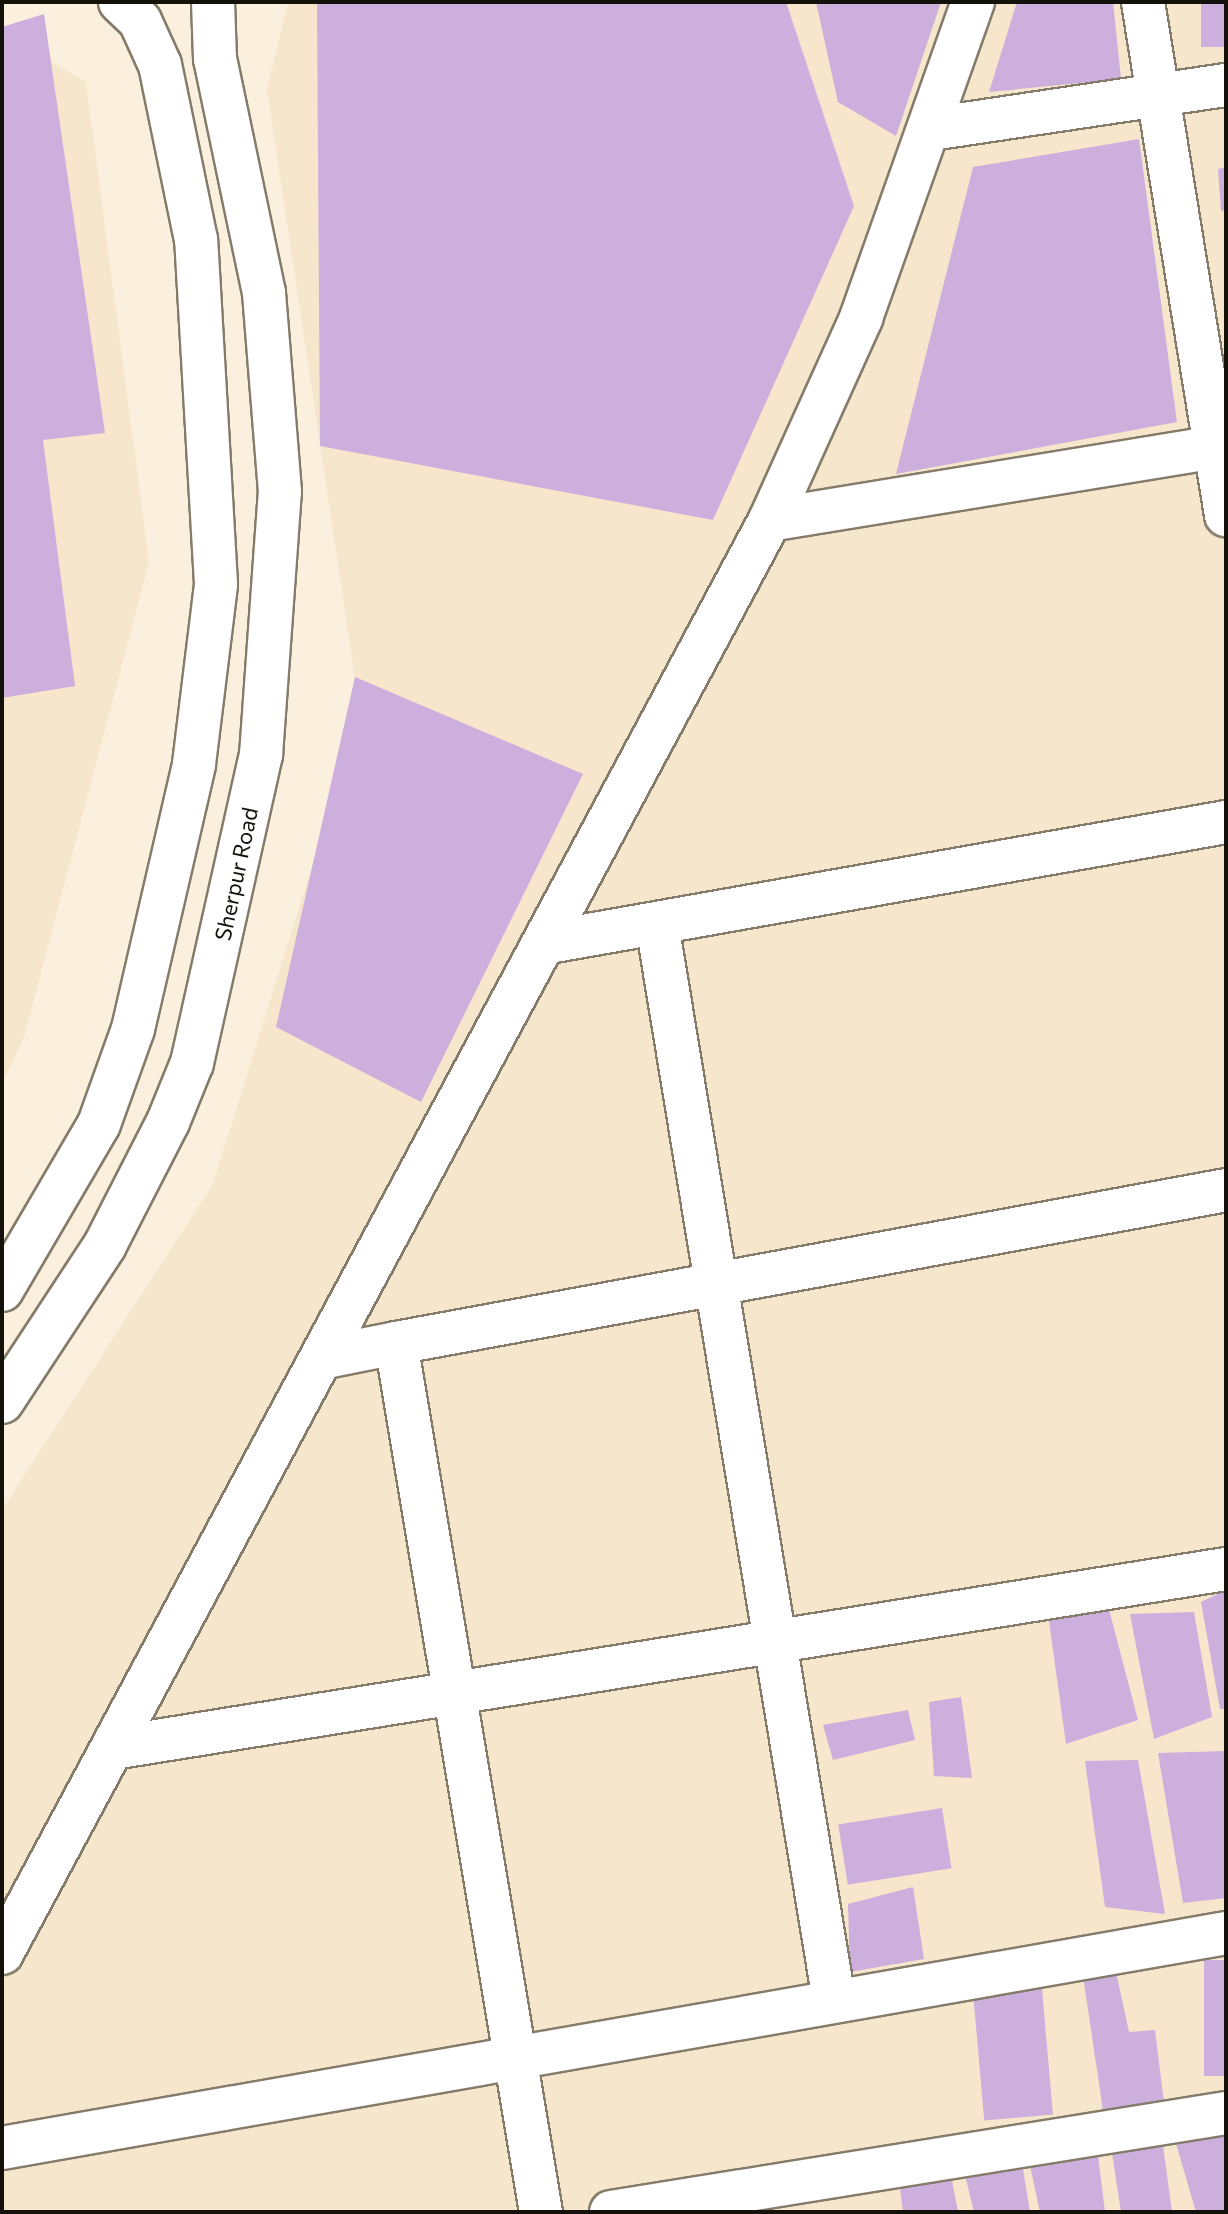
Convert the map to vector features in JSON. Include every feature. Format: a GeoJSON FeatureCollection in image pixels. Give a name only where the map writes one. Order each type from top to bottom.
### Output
{"type":"FeatureCollection","features":[{"type":"Feature","properties":{"kind":"street"},"geometry":{"type":"LineString","coordinates":[[2,1290],[99,1124],[133,1029],[194,764],[216,584],[197,308],[196,240],[160,65],[140,21],[120,2]]}},
{"type":"Feature","properties":{"kind":"street","name":"Sherpur Road"},"geometry":{"type":"LineString","coordinates":[[2,1402],[105,1245],[168,1122],[192,1063],[230,911],[261,755],[275,621],[280,492],[264,293],[215,59],[213,2]]}},
{"type":"Feature","properties":{"kind":"street"},"geometry":{"type":"LineString","coordinates":[[2,1953],[549,942],[770,520],[861,318],[931,129],[973,2]]}},
{"type":"Feature","properties":{"kind":"street"},"geometry":{"type":"LineString","coordinates":[[1143,2],[1220,446],[1226,515]]}},
{"type":"Feature","properties":{"kind":"street"},"geometry":{"type":"LineString","coordinates":[[931,129],[1226,85]]}},
{"type":"Feature","properties":{"kind":"street"},"geometry":{"type":"LineString","coordinates":[[197,308],[264,293]]}},
{"type":"Feature","properties":{"kind":"street"},"geometry":{"type":"LineString","coordinates":[[770,520],[1220,446]]}},
{"type":"Feature","properties":{"kind":"street"},"geometry":{"type":"LineString","coordinates":[[549,942],[1226,822]]}},
{"type":"Feature","properties":{"kind":"street"},"geometry":{"type":"LineString","coordinates":[[657,924],[714,1284],[779,1641],[834,2000]]}},
{"type":"Feature","properties":{"kind":"street"},"geometry":{"type":"LineString","coordinates":[[326,1357],[1226,1190]]}},
{"type":"Feature","properties":{"kind":"street"},"geometry":{"type":"LineString","coordinates":[[396,1343],[449,1693],[510,2055],[541,2212]]}},
{"type":"Feature","properties":{"kind":"street"},"geometry":{"type":"LineString","coordinates":[[113,1748],[1226,1569]]}},
{"type":"Feature","properties":{"kind":"street"},"geometry":{"type":"LineString","coordinates":[[2,2148],[510,2055],[1226,1933]]}},
{"type":"Feature","properties":{"kind":"street"},"geometry":{"type":"LineString","coordinates":[[611,2212],[1226,2113]]}},
{"type":"Feature","properties":{"kind":"shaded area"},"geometry":{"type":"Polygon","coordinates":[[[288,2],[1226,2],[1226,2212],[2,2212],[2,1510],[213,1184],[360,712],[267,89],[288,2]]]}},
{"type":"Feature","properties":{"kind":"shaded area"},"geometry":{"type":"Polygon","coordinates":[[[2,33],[86,82],[149,562],[24,1037],[2,1084],[2,33]]]}},
{"type":"Feature","properties":{"kind":"building"},"geometry":{"type":"Polygon","coordinates":[[[317,2],[786,2],[854,206],[713,520],[320,446],[317,2]]]}},
{"type":"Feature","properties":{"kind":"building"},"geometry":{"type":"Polygon","coordinates":[[[816,2],[941,2],[896,136],[838,102],[816,2]]]}},
{"type":"Feature","properties":{"kind":"building"},"geometry":{"type":"Polygon","coordinates":[[[1017,2],[1113,2],[1121,79],[989,92],[1017,2]]]}},
{"type":"Feature","properties":{"kind":"building"},"geometry":{"type":"Polygon","coordinates":[[[1201,2],[1226,2],[1226,47],[1201,47],[1201,2]]]}},
{"type":"Feature","properties":{"kind":"building"},"geometry":{"type":"Polygon","coordinates":[[[44,14],[105,433],[43,440],[75,686],[2,698],[2,27],[44,14]]]}},
{"type":"Feature","properties":{"kind":"building"},"geometry":{"type":"Polygon","coordinates":[[[1139,139],[1177,422],[896,474],[973,167],[1139,139]]]}},
{"type":"Feature","properties":{"kind":"building"},"geometry":{"type":"Polygon","coordinates":[[[1226,167],[1226,210],[1221,211],[1218,169],[1226,167]]]}},
{"type":"Feature","properties":{"kind":"building"},"geometry":{"type":"Polygon","coordinates":[[[355,677],[583,774],[421,1102],[276,1027],[355,677]]]}},
{"type":"Feature","properties":{"kind":"building"},"geometry":{"type":"Polygon","coordinates":[[[1226,1590],[1226,1709],[1220,1709],[1201,1602],[1226,1590]]]}},
{"type":"Feature","properties":{"kind":"building"},"geometry":{"type":"Polygon","coordinates":[[[1106,1598],[1138,1720],[1066,1744],[1048,1614],[1106,1598]]]}},
{"type":"Feature","properties":{"kind":"building"},"geometry":{"type":"Polygon","coordinates":[[[1194,1612],[1212,1717],[1154,1739],[1130,1614],[1194,1612]]]}},
{"type":"Feature","properties":{"kind":"building"},"geometry":{"type":"Polygon","coordinates":[[[961,1697],[972,1778],[934,1776],[929,1702],[961,1697]]]}},
{"type":"Feature","properties":{"kind":"building"},"geometry":{"type":"Polygon","coordinates":[[[908,1710],[915,1740],[833,1760],[823,1725],[908,1710]]]}},
{"type":"Feature","properties":{"kind":"building"},"geometry":{"type":"Polygon","coordinates":[[[1226,1751],[1226,1898],[1183,1903],[1158,1753],[1226,1751]]]}},
{"type":"Feature","properties":{"kind":"building"},"geometry":{"type":"Polygon","coordinates":[[[1138,1760],[1165,1914],[1105,1907],[1085,1761],[1138,1760]]]}},
{"type":"Feature","properties":{"kind":"building"},"geometry":{"type":"Polygon","coordinates":[[[942,1808],[952,1868],[848,1885],[838,1824],[942,1808]]]}},
{"type":"Feature","properties":{"kind":"building"},"geometry":{"type":"Polygon","coordinates":[[[913,1887],[924,1959],[850,1972],[848,1904],[913,1887]]]}},
{"type":"Feature","properties":{"kind":"building"},"geometry":{"type":"Polygon","coordinates":[[[1204,1960],[1226,1960],[1226,2076],[1204,2076],[1204,1960]]]}},
{"type":"Feature","properties":{"kind":"building"},"geometry":{"type":"Polygon","coordinates":[[[1116,1972],[1129,2032],[1155,2030],[1164,2103],[1104,2117],[1083,1976],[1116,1972]]]}},
{"type":"Feature","properties":{"kind":"building"},"geometry":{"type":"Polygon","coordinates":[[[1042,1989],[1053,2115],[984,2121],[973,1995],[1042,1989]]]}},
{"type":"Feature","properties":{"kind":"building"},"geometry":{"type":"Polygon","coordinates":[[[1226,2133],[1226,2212],[1196,2212],[1175,2140],[1226,2133]]]}},
{"type":"Feature","properties":{"kind":"building"},"geometry":{"type":"Polygon","coordinates":[[[1162,2138],[1172,2212],[1121,2212],[1110,2140],[1162,2138]]]}},
{"type":"Feature","properties":{"kind":"building"},"geometry":{"type":"Polygon","coordinates":[[[1097,2147],[1105,2212],[1040,2212],[1029,2161],[1097,2147]]]}},
{"type":"Feature","properties":{"kind":"building"},"geometry":{"type":"Polygon","coordinates":[[[1022,2163],[1030,2212],[974,2212],[963,2167],[1022,2163]]]}},
{"type":"Feature","properties":{"kind":"building"},"geometry":{"type":"Polygon","coordinates":[[[950,2170],[958,2212],[903,2212],[899,2180],[950,2170]]]}}]}
